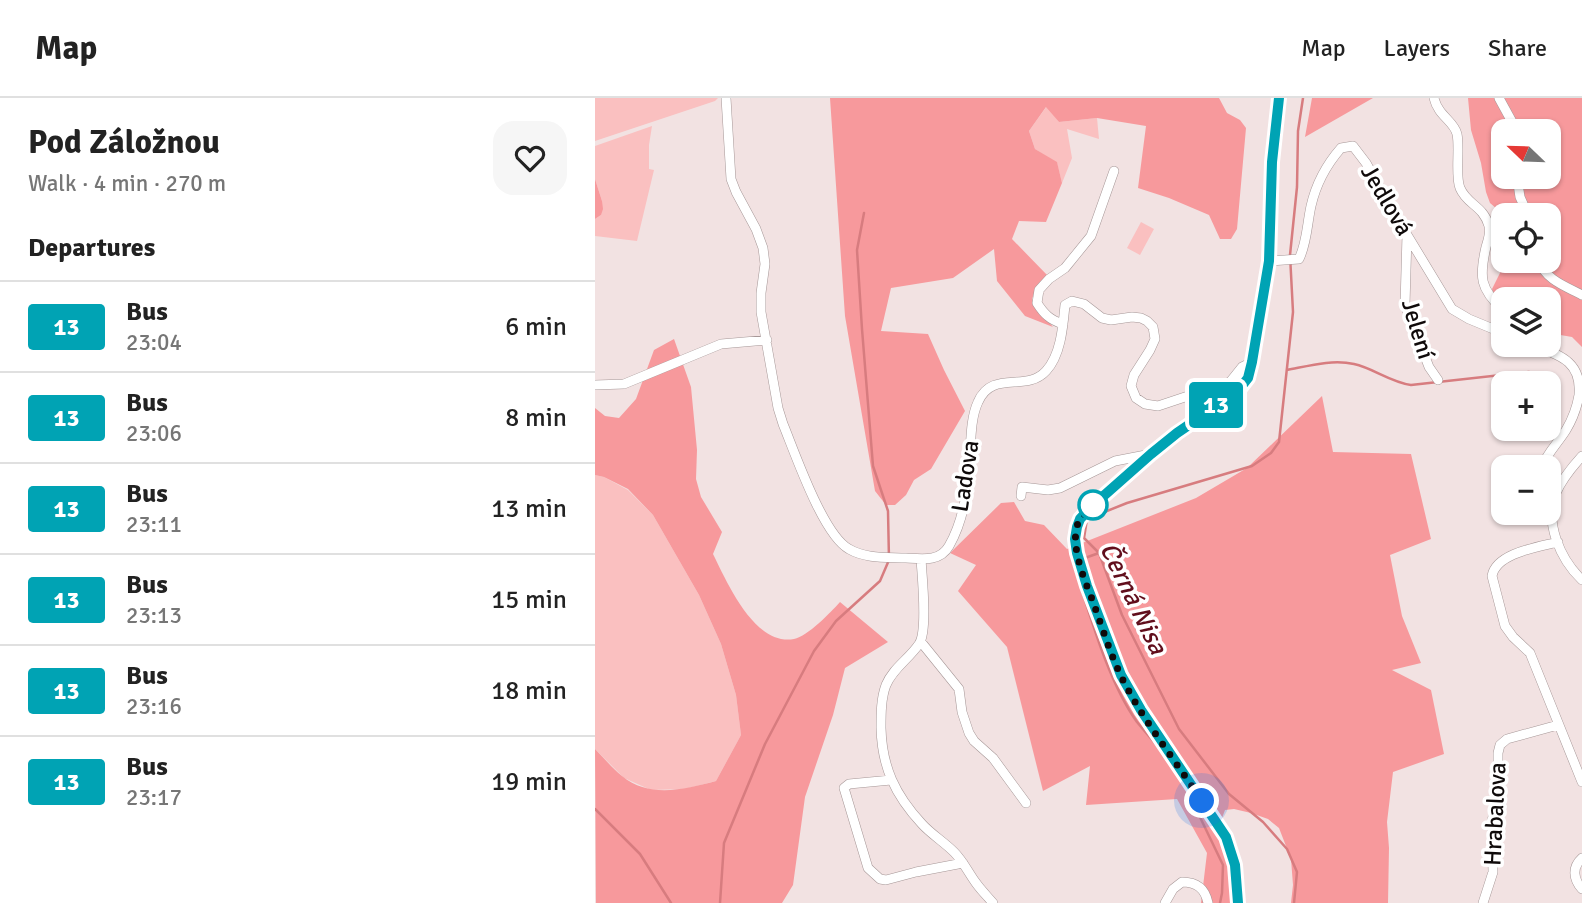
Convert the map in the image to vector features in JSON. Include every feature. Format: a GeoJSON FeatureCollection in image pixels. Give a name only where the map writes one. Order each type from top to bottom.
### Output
{"type":"FeatureCollection","features":[{"type":"Feature","properties":{"kind":"street","name":"Ladova"},"geometry":{"type":"LineString","coordinates":[[726,98],[731,179],[763,248],[765,264],[761,312],[774,390],[783,424],[822,516],[845,547],[866,556],[921,559],[937,558],[943,554],[949,547],[966,502],[971,438],[977,404],[987,388],[993,385],[1026,381],[1046,371],[1056,353],[1065,305],[1072,301],[1084,304],[1103,318],[1111,320],[1132,317],[1147,321],[1153,327],[1155,339],[1134,375],[1131,386],[1136,398],[1145,404],[1158,406],[1230,382],[1242,367],[1252,362]]}},
{"type":"Feature","properties":{"kind":"street"},"geometry":{"type":"LineString","coordinates":[[1238,903],[1235,865],[1226,837],[1141,710],[1121,675],[1087,586],[1075,539],[1080,519],[1151,454],[1237,392],[1248,378],[1274,261],[1272,162],[1279,98]]}},
{"type":"Feature","properties":{"kind":"street"},"geometry":{"type":"LineString","coordinates":[[1434,98],[1436,107],[1457,132],[1458,186],[1465,196],[1485,213],[1491,230],[1485,252],[1482,282],[1491,298]]}},
{"type":"Feature","properties":{"kind":"street"},"geometry":{"type":"LineString","coordinates":[[1499,98],[1510,119]]}},
{"type":"Feature","properties":{"kind":"street","name":"Jedlová"},"geometry":{"type":"LineString","coordinates":[[1274,261],[1299,259],[1317,186],[1341,148],[1353,146],[1366,163],[1452,309],[1491,328]]}},
{"type":"Feature","properties":{"kind":"street"},"geometry":{"type":"LineString","coordinates":[[1063,324],[1050,320],[1042,311],[1037,303],[1039,290],[1065,268],[1091,236],[1114,172]]}},
{"type":"Feature","properties":{"kind":"street","name":"Jelení"},"geometry":{"type":"LineString","coordinates":[[1407,233],[1405,305],[1429,367],[1438,380]]}},
{"type":"Feature","properties":{"kind":"street"},"geometry":{"type":"LineString","coordinates":[[1546,273],[1553,280],[1582,295]]}},
{"type":"Feature","properties":{"kind":"street"},"geometry":{"type":"LineString","coordinates":[[595,385],[624,384],[720,344],[767,340]]}},
{"type":"Feature","properties":{"kind":"street"},"geometry":{"type":"LineString","coordinates":[[1548,455],[1568,427],[1580,388],[1577,370],[1559,357]]}},
{"type":"Feature","properties":{"kind":"street"},"geometry":{"type":"LineString","coordinates":[[1021,496],[1022,487],[1060,488],[1115,461],[1151,454]]}},
{"type":"Feature","properties":{"kind":"street"},"geometry":{"type":"LineString","coordinates":[[1582,456],[1556,493],[1552,508],[1557,542],[1568,563],[1582,580]]}},
{"type":"Feature","properties":{"kind":"street"},"geometry":{"type":"LineString","coordinates":[[1550,525],[1554,530]]}},
{"type":"Feature","properties":{"kind":"street"},"geometry":{"type":"LineString","coordinates":[[1557,542],[1524,550],[1500,562],[1493,569],[1492,576],[1505,626],[1530,653],[1582,782]]}},
{"type":"Feature","properties":{"kind":"street"},"geometry":{"type":"LineString","coordinates":[[921,559],[924,619],[921,642],[890,677],[883,694],[881,742],[885,763],[900,796],[922,824],[954,852],[993,903]]}},
{"type":"Feature","properties":{"kind":"street"},"geometry":{"type":"LineString","coordinates":[[921,642],[959,689],[962,712],[974,741],[993,758],[1026,803]]}},
{"type":"Feature","properties":{"kind":"street","name":"Hrabalova"},"geometry":{"type":"LineString","coordinates":[[1483,903],[1493,872],[1492,821],[1498,794],[1500,745],[1507,739],[1558,725]]}},
{"type":"Feature","properties":{"kind":"street"},"geometry":{"type":"LineString","coordinates":[[891,780],[849,784],[844,788],[867,869],[880,879],[886,880],[963,863]]}},
{"type":"Feature","properties":{"kind":"street"},"geometry":{"type":"LineString","coordinates":[[1582,858],[1574,870],[1582,889]]}},
{"type":"Feature","properties":{"kind":"street"},"geometry":{"type":"LineString","coordinates":[[1165,903],[1173,889],[1182,882],[1197,884],[1202,888],[1208,903]]}},
{"type":"Feature","properties":{"kind":"shaded area"},"geometry":{"type":"Polygon","coordinates":[[[595,98],[718,98],[595,141],[595,98]]]}},
{"type":"Feature","properties":{"kind":"shaded area"},"geometry":{"type":"Polygon","coordinates":[[[830,98],[1219,98],[1227,113],[1240,120],[1246,128],[1237,229],[1231,239],[1220,239],[1209,215],[1138,188],[1146,126],[1097,118],[1059,122],[1046,107],[1029,131],[1035,149],[1057,162],[1062,183],[1046,222],[1019,221],[1012,239],[1048,276],[1036,288],[1032,299],[1053,327],[1025,316],[997,281],[994,249],[953,278],[891,288],[881,331],[928,334],[965,411],[931,469],[914,480],[906,495],[895,505],[886,505],[875,491],[845,316],[830,98]]]}},
{"type":"Feature","properties":{"kind":"shaded area"},"geometry":{"type":"Polygon","coordinates":[[[1312,98],[1373,98],[1305,137],[1312,98]]]}},
{"type":"Feature","properties":{"kind":"shaded area"},"geometry":{"type":"Polygon","coordinates":[[[1468,98],[1582,98],[1582,347],[1572,337],[1561,335],[1561,287],[1493,287],[1500,273],[1561,273],[1561,203],[1491,204],[1471,130],[1468,98]]]}},
{"type":"Feature","properties":{"kind":"shaded area"},"geometry":{"type":"Polygon","coordinates":[[[1047,106],[1059,122],[1097,118],[1099,139],[1067,129],[1072,158],[1062,183],[1057,163],[1035,149],[1029,131],[1047,106]]]}},
{"type":"Feature","properties":{"kind":"shaded area"},"geometry":{"type":"Polygon","coordinates":[[[652,126],[649,169],[654,170],[637,241],[595,236],[595,219],[601,215],[602,201],[595,179],[595,146],[652,126]]]}},
{"type":"Feature","properties":{"kind":"shaded area"},"geometry":{"type":"Polygon","coordinates":[[[595,179],[603,209],[601,215],[595,219],[595,179]]]}},
{"type":"Feature","properties":{"kind":"shaded area"},"geometry":{"type":"Polygon","coordinates":[[[1141,222],[1154,229],[1140,255],[1127,248],[1141,222]]]}},
{"type":"Feature","properties":{"kind":"shaded area"},"geometry":{"type":"Polygon","coordinates":[[[674,339],[691,387],[697,450],[696,479],[701,497],[722,532],[713,554],[744,610],[766,633],[780,639],[794,639],[812,629],[840,602],[888,642],[845,668],[833,715],[805,797],[793,885],[782,903],[596,903],[595,749],[618,773],[633,783],[656,790],[680,789],[716,781],[741,735],[736,695],[721,644],[699,595],[653,515],[628,489],[595,475],[595,408],[605,416],[619,418],[636,399],[654,350],[674,339]]]}},
{"type":"Feature","properties":{"kind":"shaded area"},"geometry":{"type":"Polygon","coordinates":[[[1322,396],[1333,452],[1411,454],[1431,539],[1390,555],[1402,616],[1421,663],[1392,670],[1431,690],[1444,754],[1393,772],[1387,822],[1388,903],[1291,903],[1291,859],[1279,828],[1268,819],[1234,809],[1225,810],[1222,818],[1236,851],[1243,903],[1201,903],[1207,853],[1177,799],[1086,805],[1090,766],[1043,791],[1007,647],[958,591],[976,565],[950,553],[1001,503],[1014,502],[1025,521],[1044,525],[1067,549],[1196,498],[1247,468],[1322,396]]]}},
{"type":"Feature","properties":{"kind":"shaded area"},"geometry":{"type":"Polygon","coordinates":[[[595,475],[628,490],[653,515],[699,595],[721,644],[736,695],[741,735],[716,781],[685,789],[651,790],[624,778],[595,749],[595,475]]]}},
{"type":"Feature","properties":{"kind":"waterway","name":"Černá Nisa"},"geometry":{"type":"LineString","coordinates":[[1294,903],[1297,872],[1287,849],[1263,822],[1229,794],[1179,729],[1122,615],[1099,553],[1084,538],[1087,519],[1127,503],[1252,466],[1271,453],[1279,442],[1293,312],[1290,255],[1297,187],[1298,131],[1303,98]]}},
{"type":"Feature","properties":{"kind":"waterway"},"geometry":{"type":"LineString","coordinates":[[720,903],[724,843],[765,744],[814,651],[836,621],[880,581],[889,560],[888,511],[873,466],[862,329],[857,250],[864,213]]}},
{"type":"Feature","properties":{"kind":"waterway"},"geometry":{"type":"LineString","coordinates":[[1287,370],[1346,363],[1411,385],[1491,376]]}},
{"type":"Feature","properties":{"kind":"waterway"},"geometry":{"type":"LineString","coordinates":[[1082,559],[1099,553]]}},
{"type":"Feature","properties":{"kind":"waterway"},"geometry":{"type":"LineString","coordinates":[[1076,561],[1074,565],[1093,625],[1117,687],[1137,722],[1165,755]]}},
{"type":"Feature","properties":{"kind":"waterway"},"geometry":{"type":"LineString","coordinates":[[1177,773],[1223,865],[1220,903]]}},
{"type":"Feature","properties":{"kind":"waterway"},"geometry":{"type":"LineString","coordinates":[[595,809],[640,854],[671,903]]}},
{"type":"Feature","properties":{"kind":"bus line","name":"13"},"geometry":{"type":"LineString","coordinates":[[1238,903],[1235,865],[1226,837],[1141,710],[1121,675],[1087,586],[1075,539],[1080,519],[1091,507],[1177,433],[1237,392],[1248,378],[1269,261],[1272,162],[1279,98]]}},
{"type":"Feature","properties":{"kind":"route"},"geometry":{"type":"LineString","coordinates":[[1093,505],[1080,519],[1075,539],[1087,586],[1121,675],[1141,710],[1202,801]]}}]}
